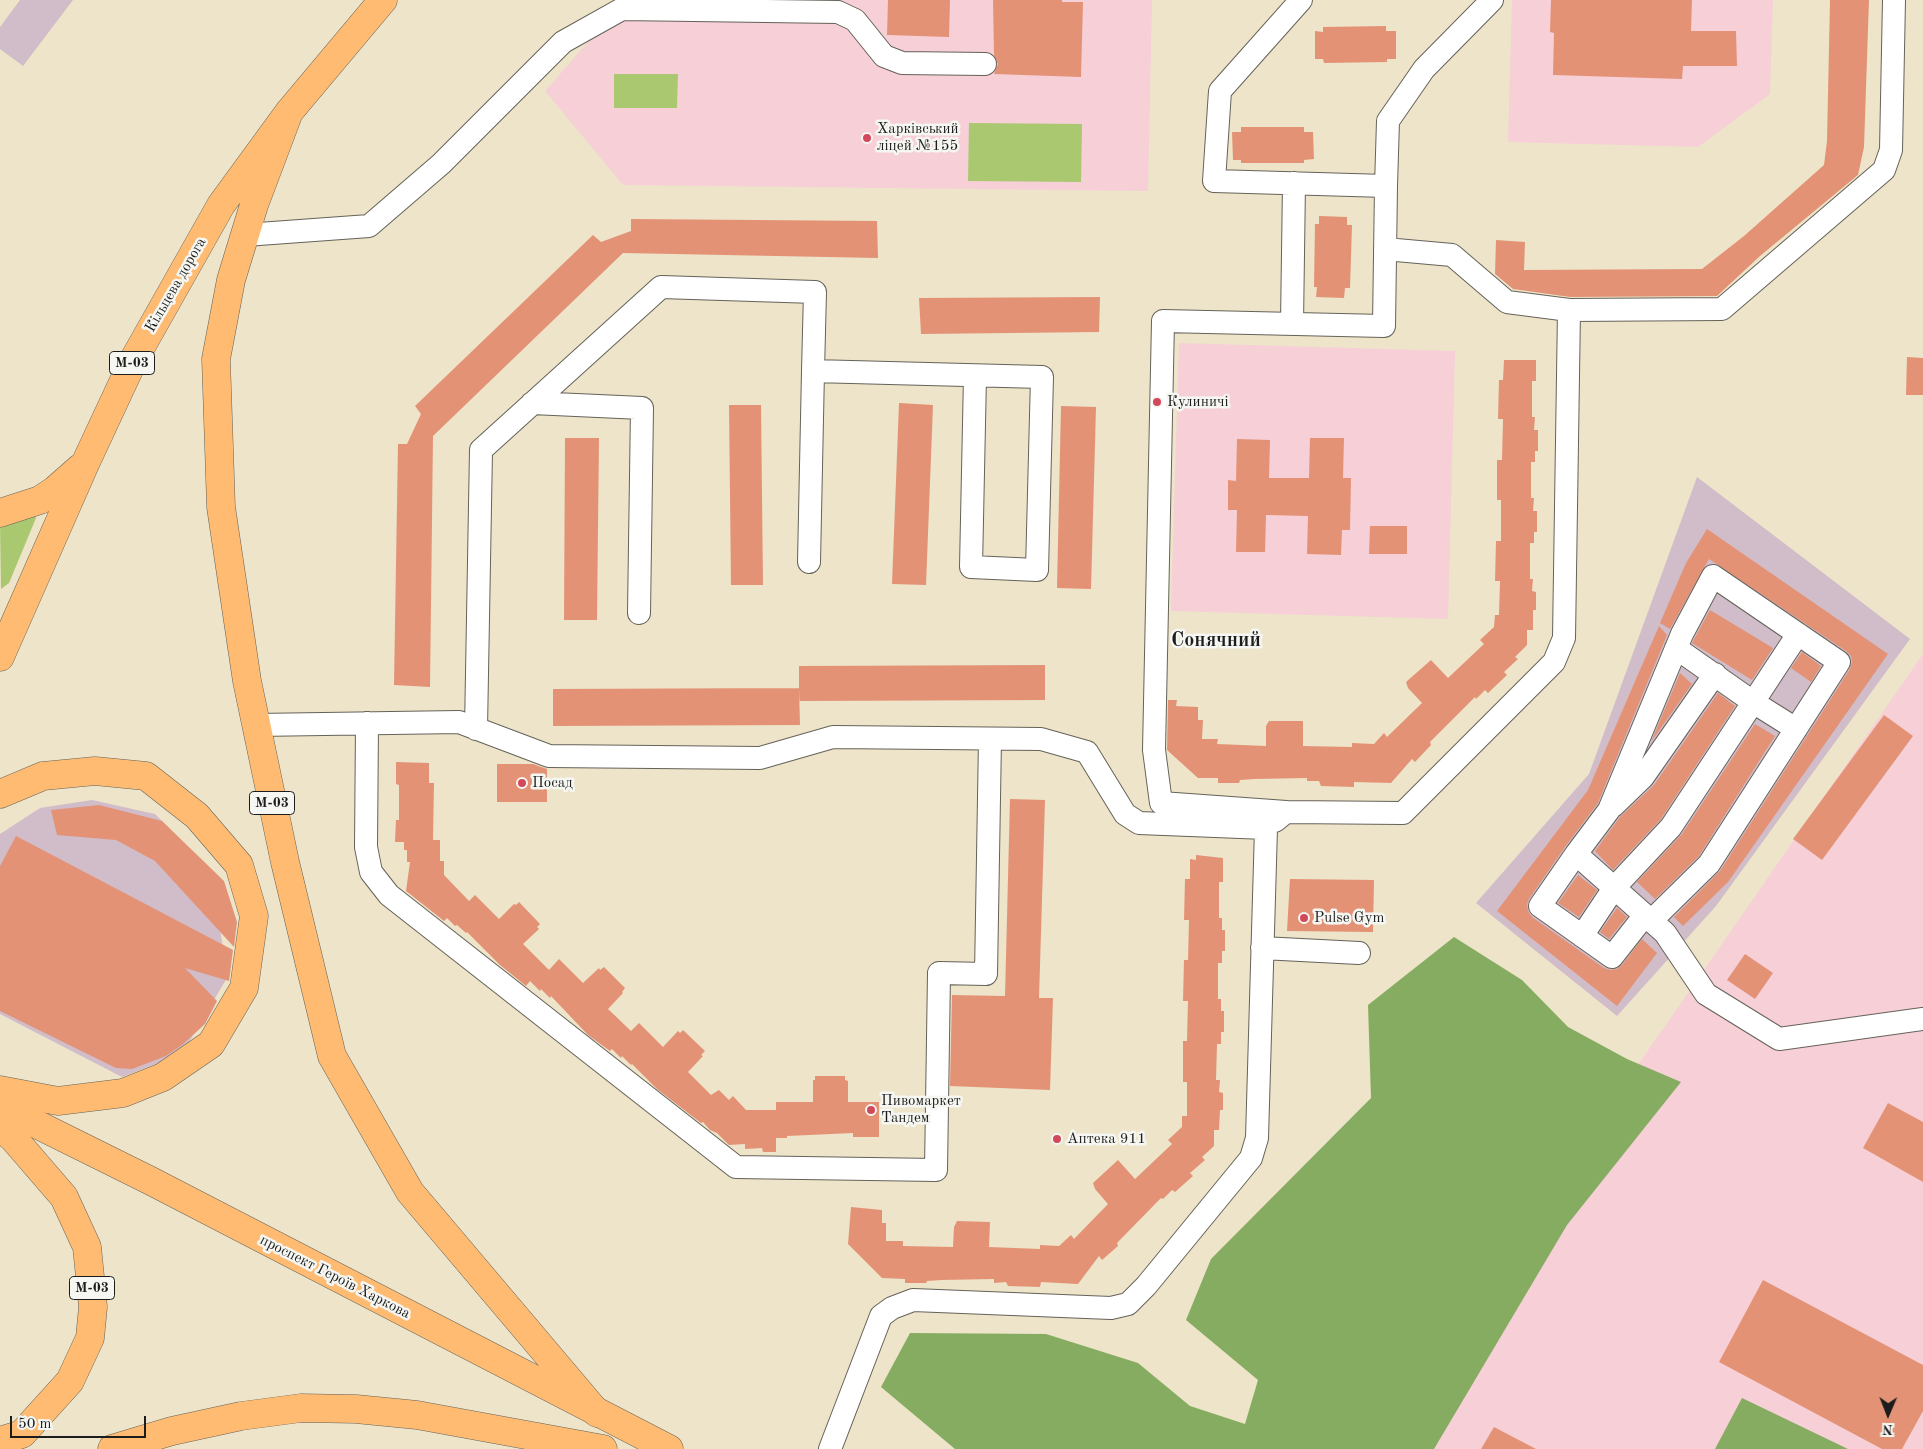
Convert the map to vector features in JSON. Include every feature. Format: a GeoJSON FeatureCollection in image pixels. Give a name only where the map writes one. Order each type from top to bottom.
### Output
{"type":"FeatureCollection","features":[{"type":"Feature","properties":{"kind":"main road","name":"Кільцева дорога"},"geometry":{"type":"LineString","coordinates":[[0,657],[85,464],[133,361],[221,205],[288,112],[383,0]]}},
{"type":"Feature","properties":{"kind":"main road","name":"М-03"},"geometry":{"type":"LineString","coordinates":[[288,112],[231,280],[216,359],[221,507],[247,681],[285,862],[332,1056],[410,1192],[597,1413]]}},
{"type":"Feature","properties":{"kind":"main road","name":"М-03"},"geometry":{"type":"LineString","coordinates":[[0,513],[40,500],[55,490],[85,464]]}},
{"type":"Feature","properties":{"kind":"main road"},"geometry":{"type":"LineString","coordinates":[[0,794],[43,776],[95,771],[146,776],[197,816],[239,865],[254,916],[244,988],[211,1044],[163,1077],[123,1093],[58,1101],[0,1090]]}},
{"type":"Feature","properties":{"kind":"main road","name":"проспект Героїв Харкова"},"geometry":{"type":"LineString","coordinates":[[0,1106],[151,1181],[669,1449]]}},
{"type":"Feature","properties":{"kind":"main road","name":"М-03"},"geometry":{"type":"LineString","coordinates":[[0,1126],[14,1139],[64,1197],[87,1247],[94,1307],[90,1338],[70,1381],[22,1434],[0,1441]]}},
{"type":"Feature","properties":{"kind":"main road"},"geometry":{"type":"LineString","coordinates":[[112,1449],[189,1427],[241,1416],[301,1408],[356,1409],[416,1415],[603,1449]]}},
{"type":"Feature","properties":{"kind":"street"},"geometry":{"type":"LineString","coordinates":[[1301,0],[1220,91],[1214,181],[1386,186]]}},
{"type":"Feature","properties":{"kind":"street"},"geometry":{"type":"LineString","coordinates":[[1492,0],[1424,69],[1388,121],[1384,326],[1163,321],[1154,750],[1161,803],[1286,812],[1403,813],[1554,662],[1564,638],[1569,310]]}},
{"type":"Feature","properties":{"kind":"street"},"geometry":{"type":"LineString","coordinates":[[1385,249],[1452,254],[1506,302],[1569,310],[1722,309],[1884,170],[1891,150],[1894,0]]}},
{"type":"Feature","properties":{"kind":"street"},"geometry":{"type":"LineString","coordinates":[[245,235],[369,226],[441,164],[563,42],[622,9],[838,12],[855,20],[884,56],[902,63],[985,64]]}},
{"type":"Feature","properties":{"kind":"street"},"geometry":{"type":"LineString","coordinates":[[1292,324],[1294,183]]}},
{"type":"Feature","properties":{"kind":"street"},"geometry":{"type":"LineString","coordinates":[[476,729],[481,450],[661,287],[815,292],[808,562]]}},
{"type":"Feature","properties":{"kind":"street"},"geometry":{"type":"LineString","coordinates":[[813,371],[1042,377],[1037,570],[970,567],[975,376]]}},
{"type":"Feature","properties":{"kind":"street"},"geometry":{"type":"LineString","coordinates":[[532,403],[642,408],[639,614]]}},
{"type":"Feature","properties":{"kind":"street"},"geometry":{"type":"LineString","coordinates":[[1609,810],[1676,648],[1713,576],[1839,662],[1709,864],[1648,918],[1612,957],[1540,906],[1609,810],[1643,777],[1715,674]]}},
{"type":"Feature","properties":{"kind":"street"},"geometry":{"type":"LineString","coordinates":[[1582,936],[1614,888],[1671,827],[1798,634]]}},
{"type":"Feature","properties":{"kind":"street"},"geometry":{"type":"LineString","coordinates":[[1676,648],[1753,702],[1796,729]]}},
{"type":"Feature","properties":{"kind":"street"},"geometry":{"type":"LineString","coordinates":[[256,725],[459,722],[549,756],[760,758],[833,737],[1041,739],[1087,752],[1125,814],[1139,823],[1266,828],[1286,812]]}},
{"type":"Feature","properties":{"kind":"street"},"geometry":{"type":"LineString","coordinates":[[367,723],[366,847],[371,872],[388,896],[736,1167],[936,1170],[939,973],[986,974],[990,739]]}},
{"type":"Feature","properties":{"kind":"street"},"geometry":{"type":"LineString","coordinates":[[830,1449],[881,1316],[892,1308],[913,1300],[1111,1308],[1128,1304],[1146,1286],[1251,1158],[1257,1138],[1266,828]]}},
{"type":"Feature","properties":{"kind":"street"},"geometry":{"type":"LineString","coordinates":[[1576,854],[1665,933],[1706,994],[1779,1039],[1923,1019]]}},
{"type":"Feature","properties":{"kind":"street"},"geometry":{"type":"LineString","coordinates":[[1262,948],[1358,953]]}},
{"type":"Feature","properties":{"kind":"shaded area"},"geometry":{"type":"Polygon","coordinates":[[[20,0],[73,0],[23,66],[0,49],[0,27],[20,0]]]}},
{"type":"Feature","properties":{"kind":"shaded area","name":"Харківський ліцей №155"},"geometry":{"type":"Polygon","coordinates":[[[625,0],[1152,0],[1148,191],[623,185],[545,91],[625,0]]]}},
{"type":"Feature","properties":{"kind":"shaded area"},"geometry":{"type":"Polygon","coordinates":[[[1512,0],[1773,0],[1770,94],[1698,147],[1508,142],[1512,0]]]}},
{"type":"Feature","properties":{"kind":"shaded area"},"geometry":{"type":"Polygon","coordinates":[[[1179,343],[1455,351],[1448,619],[1171,611],[1179,343]]]}},
{"type":"Feature","properties":{"kind":"shaded area"},"geometry":{"type":"Polygon","coordinates":[[[1697,477],[1910,639],[1716,906],[1617,1016],[1476,903],[1589,774],[1697,477]]]}},
{"type":"Feature","properties":{"kind":"shaded area"},"geometry":{"type":"Polygon","coordinates":[[[1923,654],[1923,1449],[1410,1449],[1613,1101],[1923,654]]]}},
{"type":"Feature","properties":{"kind":"shaded area"},"geometry":{"type":"Polygon","coordinates":[[[92,800],[155,814],[212,871],[227,978],[182,1054],[122,1077],[0,1014],[0,834],[40,808],[92,800]]]}},
{"type":"Feature","properties":{"kind":"green space"},"geometry":{"type":"Polygon","coordinates":[[[614,74],[678,74],[677,108],[614,108],[614,74]]]}},
{"type":"Feature","properties":{"kind":"green space"},"geometry":{"type":"Polygon","coordinates":[[[969,123],[1082,124],[1081,182],[968,181],[969,123]]]}},
{"type":"Feature","properties":{"kind":"green space"},"geometry":{"type":"Polygon","coordinates":[[[34,510],[36,518],[9,583],[1,589],[0,522],[34,510]]]}},
{"type":"Feature","properties":{"kind":"green space"},"geometry":{"type":"Polygon","coordinates":[[[1454,937],[1522,980],[1568,1027],[1627,1059],[1681,1082],[1567,1225],[1434,1449],[955,1449],[881,1387],[910,1333],[1046,1334],[1138,1363],[1190,1406],[1245,1424],[1258,1380],[1186,1320],[1211,1259],[1371,1098],[1368,1005],[1454,937]]]}},
{"type":"Feature","properties":{"kind":"green space"},"geometry":{"type":"Polygon","coordinates":[[[1742,1398],[1848,1449],[1715,1449],[1742,1398]]]}},
{"type":"Feature","properties":{"kind":"building"},"geometry":{"type":"Polygon","coordinates":[[[888,0],[950,0],[949,37],[887,35],[888,0]]]}},
{"type":"Feature","properties":{"kind":"building"},"geometry":{"type":"Polygon","coordinates":[[[993,0],[1062,0],[1062,2],[1083,2],[1081,77],[994,74],[998,64],[994,55],[993,0]]]}},
{"type":"Feature","properties":{"kind":"building"},"geometry":{"type":"Polygon","coordinates":[[[1551,0],[1692,0],[1691,31],[1736,31],[1737,66],[1683,66],[1682,79],[1553,75],[1554,33],[1550,32],[1551,0]]]}},
{"type":"Feature","properties":{"kind":"building"},"geometry":{"type":"Polygon","coordinates":[[[1830,0],[1869,0],[1864,147],[1858,175],[1760,256],[1717,296],[1570,297],[1513,289],[1495,274],[1496,240],[1525,242],[1524,270],[1702,269],[1744,236],[1824,165],[1827,141],[1830,0]]]}},
{"type":"Feature","properties":{"kind":"building"},"geometry":{"type":"Polygon","coordinates":[[[1386,26],[1386,31],[1396,31],[1396,59],[1387,59],[1387,62],[1324,63],[1323,59],[1315,59],[1315,31],[1323,32],[1323,27],[1386,26]]]}},
{"type":"Feature","properties":{"kind":"building"},"geometry":{"type":"Polygon","coordinates":[[[1241,127],[1304,127],[1304,132],[1313,132],[1314,159],[1304,160],[1304,163],[1241,163],[1241,160],[1233,160],[1232,132],[1241,132],[1241,127]]]}},
{"type":"Feature","properties":{"kind":"building"},"geometry":{"type":"Polygon","coordinates":[[[1319,216],[1347,217],[1347,225],[1352,225],[1350,288],[1345,288],[1344,298],[1316,297],[1317,287],[1314,287],[1315,224],[1319,224],[1319,216]]]}},
{"type":"Feature","properties":{"kind":"building"},"geometry":{"type":"Polygon","coordinates":[[[631,219],[877,221],[878,258],[623,253],[433,436],[430,687],[394,685],[398,444],[407,444],[421,414],[415,406],[593,235],[601,242],[631,231],[631,219]]]}},
{"type":"Feature","properties":{"kind":"building"},"geometry":{"type":"Polygon","coordinates":[[[1100,297],[1099,332],[921,334],[919,298],[1100,297]]]}},
{"type":"Feature","properties":{"kind":"building"},"geometry":{"type":"Polygon","coordinates":[[[1907,357],[1923,358],[1923,395],[1906,395],[1907,357]]]}},
{"type":"Feature","properties":{"kind":"building"},"geometry":{"type":"Polygon","coordinates":[[[1504,360],[1536,360],[1536,381],[1532,381],[1532,417],[1535,417],[1534,430],[1538,430],[1538,451],[1535,451],[1535,462],[1531,462],[1531,498],[1534,498],[1533,511],[1537,511],[1537,532],[1534,532],[1534,543],[1530,543],[1530,579],[1533,579],[1532,591],[1536,592],[1536,610],[1533,610],[1533,630],[1527,630],[1527,645],[1515,657],[1518,659],[1504,672],[1507,675],[1488,693],[1485,690],[1476,699],[1475,697],[1430,742],[1431,745],[1415,762],[1412,759],[1391,783],[1354,782],[1354,787],[1321,786],[1319,781],[1307,781],[1307,778],[1254,779],[1240,780],[1239,783],[1218,783],[1218,778],[1198,778],[1167,750],[1168,700],[1177,700],[1176,706],[1198,707],[1198,720],[1203,720],[1202,739],[1218,739],[1217,744],[1266,746],[1266,726],[1269,721],[1303,721],[1303,746],[1352,747],[1352,743],[1374,744],[1384,733],[1387,737],[1422,703],[1408,688],[1406,682],[1431,660],[1448,678],[1484,644],[1480,640],[1494,627],[1495,615],[1499,615],[1500,581],[1495,581],[1496,541],[1501,541],[1501,500],[1497,500],[1497,460],[1502,460],[1503,419],[1498,419],[1499,380],[1503,380],[1504,360]]]}},
{"type":"Feature","properties":{"kind":"building"},"geometry":{"type":"Polygon","coordinates":[[[899,403],[933,405],[926,585],[892,584],[899,403]]]}},
{"type":"Feature","properties":{"kind":"building"},"geometry":{"type":"Polygon","coordinates":[[[729,405],[761,405],[763,585],[731,585],[729,405]]]}},
{"type":"Feature","properties":{"kind":"building"},"geometry":{"type":"Polygon","coordinates":[[[1061,406],[1096,407],[1091,589],[1057,588],[1061,406]]]}},
{"type":"Feature","properties":{"kind":"building"},"geometry":{"type":"Polygon","coordinates":[[[565,438],[599,438],[597,620],[564,620],[565,438]]]}},
{"type":"Feature","properties":{"kind":"building"},"geometry":{"type":"Polygon","coordinates":[[[1310,438],[1344,438],[1343,478],[1351,478],[1350,530],[1342,530],[1341,555],[1307,554],[1308,516],[1266,515],[1265,552],[1236,552],[1237,510],[1228,510],[1228,480],[1236,481],[1237,439],[1270,440],[1269,478],[1309,478],[1310,438]]]}},
{"type":"Feature","properties":{"kind":"building"},"geometry":{"type":"Polygon","coordinates":[[[1370,526],[1407,526],[1407,554],[1369,554],[1370,526]]]}},
{"type":"Feature","properties":{"kind":"building"},"geometry":{"type":"Polygon","coordinates":[[[1707,529],[1888,654],[1728,882],[1683,926],[1674,917],[1720,871],[1850,669],[1852,662],[1851,656],[1846,651],[1709,559],[1670,629],[1660,623],[1686,563],[1707,529]]]}},
{"type":"Feature","properties":{"kind":"building"},"geometry":{"type":"Polygon","coordinates":[[[1710,610],[1773,648],[1752,680],[1692,643],[1710,610]]]}},
{"type":"Feature","properties":{"kind":"building"},"geometry":{"type":"Polygon","coordinates":[[[1659,626],[1667,635],[1598,803],[1565,847],[1527,904],[1528,911],[1532,917],[1604,968],[1610,970],[1617,969],[1642,939],[1657,953],[1617,1006],[1497,911],[1588,790],[1659,626]]]}},
{"type":"Feature","properties":{"kind":"building"},"geometry":{"type":"Polygon","coordinates":[[[1802,652],[1821,666],[1811,682],[1791,668],[1802,652]]]}},
{"type":"Feature","properties":{"kind":"building"},"geometry":{"type":"Polygon","coordinates":[[[1045,665],[1045,700],[799,701],[799,666],[1045,665]]]}},
{"type":"Feature","properties":{"kind":"building"},"geometry":{"type":"Polygon","coordinates":[[[1680,673],[1692,684],[1651,742],[1680,673]]]}},
{"type":"Feature","properties":{"kind":"building"},"geometry":{"type":"Polygon","coordinates":[[[799,688],[800,725],[553,726],[553,689],[799,688]]]}},
{"type":"Feature","properties":{"kind":"building"},"geometry":{"type":"Polygon","coordinates":[[[1718,693],[1735,706],[1661,819],[1613,870],[1595,851],[1620,817],[1654,785],[1718,693]]]}},
{"type":"Feature","properties":{"kind":"building"},"geometry":{"type":"Polygon","coordinates":[[[1884,715],[1913,736],[1822,860],[1793,839],[1884,715]]]}},
{"type":"Feature","properties":{"kind":"building"},"geometry":{"type":"Polygon","coordinates":[[[1755,724],[1775,736],[1699,856],[1655,899],[1637,882],[1682,834],[1755,724]]]}},
{"type":"Feature","properties":{"kind":"building"},"geometry":{"type":"Polygon","coordinates":[[[396,762],[429,763],[429,783],[434,783],[433,840],[440,840],[440,861],[444,861],[444,875],[469,901],[475,895],[499,919],[514,904],[516,905],[519,902],[540,924],[537,927],[539,929],[523,944],[549,970],[559,959],[583,983],[599,968],[600,970],[604,967],[625,988],[623,993],[608,1009],[631,1031],[639,1023],[663,1047],[678,1031],[680,1033],[683,1030],[705,1051],[701,1055],[703,1056],[688,1072],[711,1095],[719,1090],[729,1100],[733,1096],[746,1110],[776,1110],[776,1102],[813,1102],[813,1080],[815,1080],[815,1076],[845,1076],[845,1080],[848,1081],[848,1102],[879,1102],[879,1137],[853,1137],[853,1133],[787,1136],[787,1138],[776,1138],[776,1152],[763,1152],[762,1148],[745,1149],[745,1144],[729,1145],[703,1122],[701,1123],[657,1089],[622,1056],[621,1058],[612,1049],[610,1051],[588,1035],[551,996],[550,998],[541,989],[540,991],[530,981],[526,986],[500,965],[467,932],[457,925],[455,926],[447,918],[444,921],[406,891],[410,862],[407,862],[407,850],[404,850],[404,842],[395,842],[396,820],[399,820],[399,785],[396,784],[396,762]]]}},
{"type":"Feature","properties":{"kind":"building"},"geometry":{"type":"Polygon","coordinates":[[[497,764],[533,764],[547,769],[547,802],[497,802],[497,764]]]}},
{"type":"Feature","properties":{"kind":"building"},"geometry":{"type":"Polygon","coordinates":[[[1010,799],[1045,800],[1039,998],[1053,998],[1050,1090],[950,1086],[952,995],[1005,996],[1010,799]]]}},
{"type":"Feature","properties":{"kind":"building"},"geometry":{"type":"Polygon","coordinates":[[[99,805],[162,821],[224,881],[237,922],[234,947],[155,861],[116,840],[57,835],[51,810],[99,805]]]}},
{"type":"Feature","properties":{"kind":"building"},"geometry":{"type":"Polygon","coordinates":[[[16,836],[233,950],[229,981],[185,968],[217,1001],[205,1024],[182,1045],[166,1056],[132,1069],[116,1068],[0,1011],[0,866],[16,836]]]}},
{"type":"Feature","properties":{"kind":"building"},"geometry":{"type":"Polygon","coordinates":[[[1196,855],[1223,858],[1223,882],[1219,882],[1219,918],[1222,918],[1222,930],[1225,930],[1225,951],[1222,951],[1222,963],[1218,963],[1218,999],[1221,999],[1221,1011],[1224,1011],[1224,1032],[1221,1032],[1221,1044],[1217,1044],[1216,1080],[1220,1080],[1219,1092],[1223,1093],[1223,1110],[1220,1110],[1219,1130],[1214,1130],[1214,1146],[1202,1157],[1205,1160],[1190,1173],[1193,1176],[1175,1192],[1172,1190],[1163,1199],[1161,1198],[1117,1243],[1118,1246],[1102,1260],[1099,1256],[1078,1284],[1041,1282],[1040,1287],[1008,1286],[1006,1282],[994,1283],[994,1279],[905,1283],[905,1279],[882,1278],[848,1244],[851,1207],[882,1210],[882,1223],[886,1223],[886,1241],[903,1241],[903,1246],[953,1247],[954,1227],[957,1221],[990,1222],[989,1247],[1040,1249],[1040,1245],[1059,1246],[1071,1235],[1074,1239],[1108,1204],[1095,1189],[1093,1183],[1118,1160],[1135,1179],[1172,1144],[1168,1140],[1182,1127],[1182,1116],[1187,1116],[1187,1082],[1183,1082],[1183,1041],[1187,1041],[1188,1001],[1183,1001],[1184,960],[1188,960],[1189,920],[1184,920],[1185,879],[1190,879],[1190,859],[1196,860],[1196,855]]]}},
{"type":"Feature","properties":{"kind":"building"},"geometry":{"type":"Polygon","coordinates":[[[1578,875],[1597,890],[1579,917],[1558,903],[1578,875]]]}},
{"type":"Feature","properties":{"kind":"building"},"geometry":{"type":"Polygon","coordinates":[[[1290,879],[1374,880],[1373,932],[1287,931],[1290,879]]]}},
{"type":"Feature","properties":{"kind":"building"},"geometry":{"type":"Polygon","coordinates":[[[1617,908],[1627,917],[1609,939],[1600,932],[1617,908]]]}},
{"type":"Feature","properties":{"kind":"building"},"geometry":{"type":"Polygon","coordinates":[[[1745,954],[1773,973],[1755,999],[1727,980],[1745,954]]]}},
{"type":"Feature","properties":{"kind":"building"},"geometry":{"type":"Polygon","coordinates":[[[1888,1103],[1923,1122],[1923,1182],[1863,1148],[1888,1103]]]}},
{"type":"Feature","properties":{"kind":"building"},"geometry":{"type":"Polygon","coordinates":[[[1763,1280],[1923,1365],[1923,1411],[1902,1449],[1882,1449],[1719,1362],[1763,1280]]]}},
{"type":"Feature","properties":{"kind":"building"},"geometry":{"type":"Polygon","coordinates":[[[1494,1427],[1536,1449],[1481,1449],[1494,1427]]]}},
{"type":"Feature","properties":{"kind":"place","name":"Харківський ліцей №155"},"geometry":{"type":"Point","coordinates":[867,138]}},
{"type":"Feature","properties":{"kind":"place","name":"Кулиничі"},"geometry":{"type":"Point","coordinates":[1157,402]}},
{"type":"Feature","properties":{"kind":"place","name":"Посад"},"geometry":{"type":"Point","coordinates":[522,783]}},
{"type":"Feature","properties":{"kind":"place","name":"Pulse Gym"},"geometry":{"type":"Point","coordinates":[1304,918]}},
{"type":"Feature","properties":{"kind":"place","name":"Пивомаркет Тандем"},"geometry":{"type":"Point","coordinates":[871,1110]}},
{"type":"Feature","properties":{"kind":"place","name":"Аптека 911"},"geometry":{"type":"Point","coordinates":[1057,1139]}},
{"type":"Feature","properties":{"kind":"district","name":"Сонячний"},"geometry":{"type":"Point","coordinates":[1216,641]}}]}
